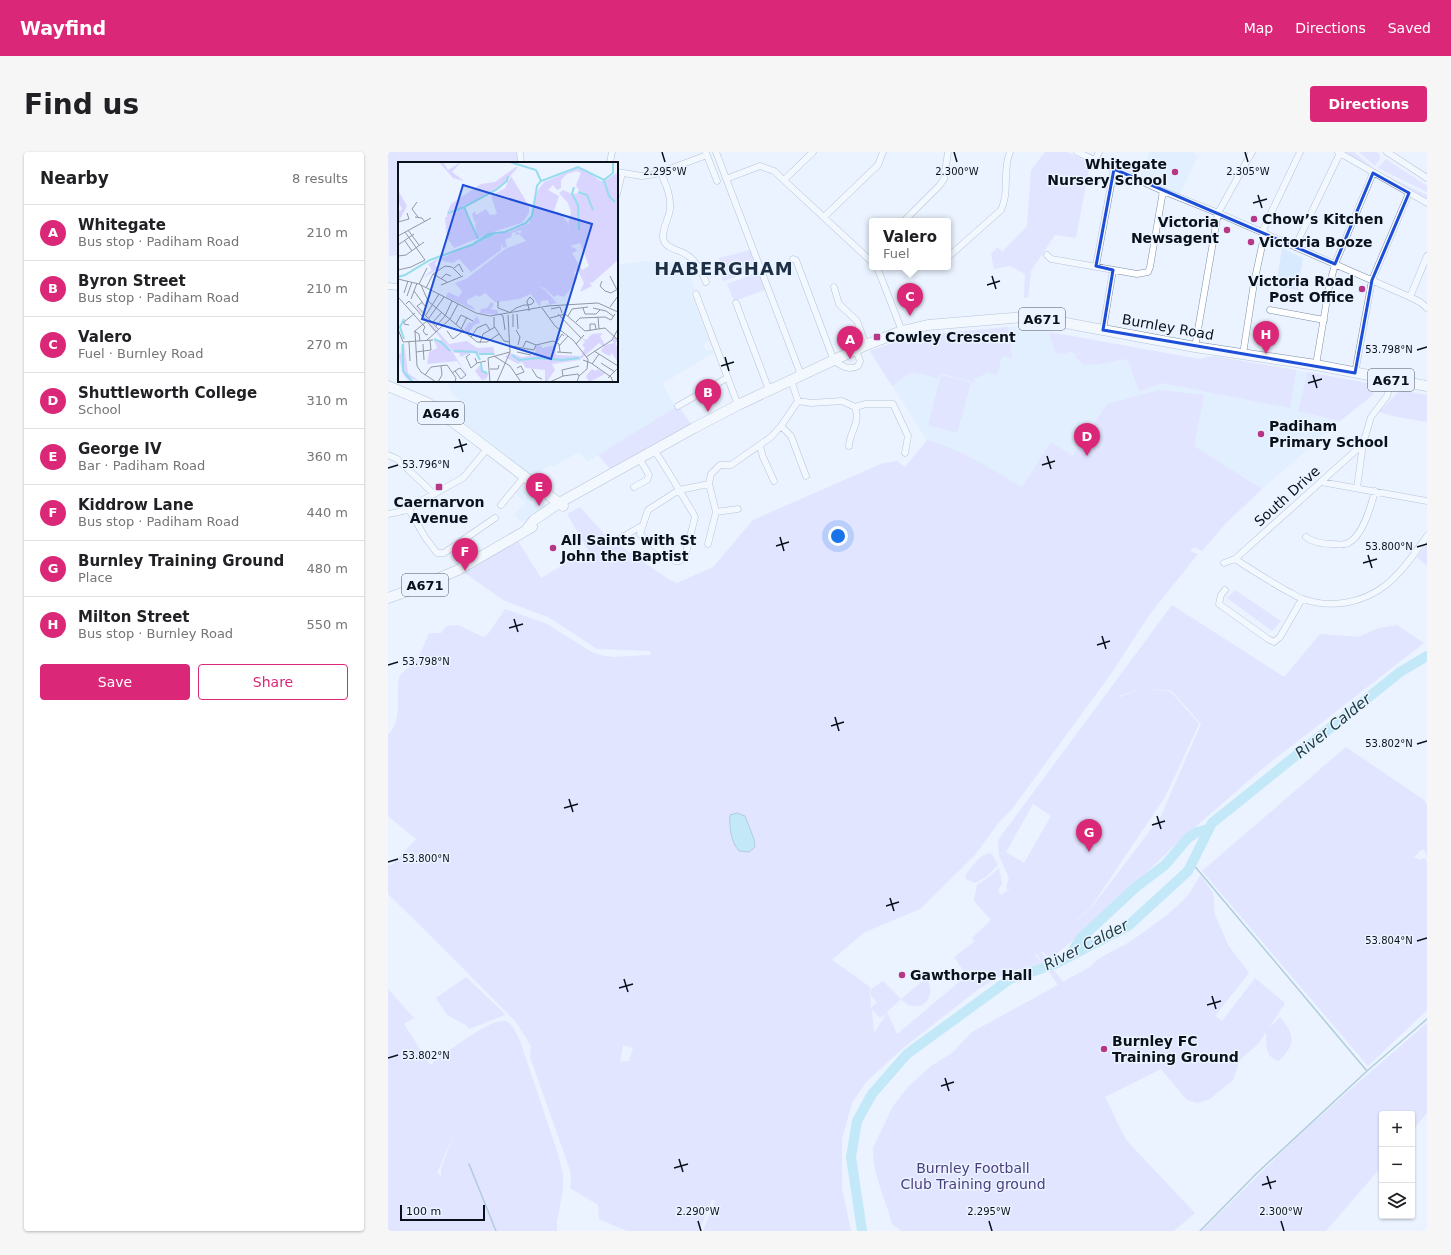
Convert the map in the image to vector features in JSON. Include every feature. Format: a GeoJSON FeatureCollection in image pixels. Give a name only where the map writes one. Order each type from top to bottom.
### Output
{"type":"FeatureCollection","features":[{"type":"Feature","properties":{"kind":"main road","name":"Burnley Road"},"geometry":{"type":"LineString","coordinates":[[902,331],[928,326],[1024,317],[1044,319],[1195,347],[1316,365],[1427,386]]}},
{"type":"Feature","properties":{"kind":"main road","name":"A671"},"geometry":{"type":"LineString","coordinates":[[388,598],[458,570],[526,530],[534,520],[562,505],[613,472],[738,405],[866,345],[902,331]]}},
{"type":"Feature","properties":{"kind":"main road","name":"A646"},"geometry":{"type":"LineString","coordinates":[[388,386],[428,404],[562,505]]}},
{"type":"Feature","properties":{"kind":"street"},"geometry":{"type":"LineString","coordinates":[[520,152],[521,162]]}},
{"type":"Feature","properties":{"kind":"street"},"geometry":{"type":"LineString","coordinates":[[610,162],[612,152]]}},
{"type":"Feature","properties":{"kind":"street"},"geometry":{"type":"LineString","coordinates":[[716,152],[801,375]]}},
{"type":"Feature","properties":{"kind":"street"},"geometry":{"type":"LineString","coordinates":[[784,180],[812,152]]}},
{"type":"Feature","properties":{"kind":"street"},"geometry":{"type":"LineString","coordinates":[[824,217],[878,165],[883,152]]}},
{"type":"Feature","properties":{"kind":"street"},"geometry":{"type":"LineString","coordinates":[[907,218],[944,179],[948,152]]}},
{"type":"Feature","properties":{"kind":"street"},"geometry":{"type":"LineString","coordinates":[[951,254],[1001,210],[1005,203],[1006,159],[1010,152]]}},
{"type":"Feature","properties":{"kind":"street"},"geometry":{"type":"LineString","coordinates":[[1077,152],[1163,191],[1218,213],[1263,234],[1372,280],[1420,302],[1427,308]]}},
{"type":"Feature","properties":{"kind":"street"},"geometry":{"type":"LineString","coordinates":[[1095,160],[1099,152]]}},
{"type":"Feature","properties":{"kind":"street"},"geometry":{"type":"LineString","coordinates":[[1195,347],[1218,213],[1252,152]]}},
{"type":"Feature","properties":{"kind":"street"},"geometry":{"type":"LineString","coordinates":[[1244,354],[1264,228],[1300,152]]}},
{"type":"Feature","properties":{"kind":"street"},"geometry":{"type":"LineString","coordinates":[[1295,247],[1339,152],[1427,204]]}},
{"type":"Feature","properties":{"kind":"street"},"geometry":{"type":"LineString","coordinates":[[1387,152],[1427,178]]}},
{"type":"Feature","properties":{"kind":"street"},"geometry":{"type":"LineString","coordinates":[[618,183],[619,172],[642,176],[661,173],[706,154],[717,181]]}},
{"type":"Feature","properties":{"kind":"street"},"geometry":{"type":"LineString","coordinates":[[726,179],[760,166],[774,171],[867,257]]}},
{"type":"Feature","properties":{"kind":"street"},"geometry":{"type":"LineString","coordinates":[[1096,266],[1114,169]]}},
{"type":"Feature","properties":{"kind":"street"},"geometry":{"type":"LineString","coordinates":[[661,173],[667,186],[670,200],[670,210],[663,232],[663,240],[669,247],[688,255],[701,270],[706,282]]}},
{"type":"Feature","properties":{"kind":"street"},"geometry":{"type":"LineString","coordinates":[[1316,365],[1335,264],[1373,173]]}},
{"type":"Feature","properties":{"kind":"street"},"geometry":{"type":"LineString","coordinates":[[1047,255],[1051,259],[1113,270],[1137,274],[1148,272],[1163,191]]}},
{"type":"Feature","properties":{"kind":"street"},"geometry":{"type":"LineString","coordinates":[[1355,373],[1372,280],[1409,193]]}},
{"type":"Feature","properties":{"kind":"street"},"geometry":{"type":"LineString","coordinates":[[1410,297],[1427,256]]}},
{"type":"Feature","properties":{"kind":"street"},"geometry":{"type":"LineString","coordinates":[[793,258],[796,260],[834,361],[853,369],[858,366],[860,361],[856,350]]}},
{"type":"Feature","properties":{"kind":"street"},"geometry":{"type":"LineString","coordinates":[[878,270],[902,331]]}},
{"type":"Feature","properties":{"kind":"street"},"geometry":{"type":"LineString","coordinates":[[1103,330],[1113,270]]}},
{"type":"Feature","properties":{"kind":"street"},"geometry":{"type":"LineString","coordinates":[[388,286],[398,287]]}},
{"type":"Feature","properties":{"kind":"street"},"geometry":{"type":"LineString","coordinates":[[834,287],[839,304],[856,321],[866,345]]}},
{"type":"Feature","properties":{"kind":"street"},"geometry":{"type":"LineString","coordinates":[[696,294],[738,405]]}},
{"type":"Feature","properties":{"kind":"street"},"geometry":{"type":"LineString","coordinates":[[736,303],[769,390]]}},
{"type":"Feature","properties":{"kind":"street"},"geometry":{"type":"LineString","coordinates":[[1270,310],[1324,320]]}},
{"type":"Feature","properties":{"kind":"street"},"geometry":{"type":"LineString","coordinates":[[678,406],[727,378]]}},
{"type":"Feature","properties":{"kind":"street"},"geometry":{"type":"LineString","coordinates":[[791,380],[798,401]]}},
{"type":"Feature","properties":{"kind":"street"},"geometry":{"type":"LineString","coordinates":[[1357,488],[1363,444],[1371,417],[1387,396],[1391,380]]}},
{"type":"Feature","properties":{"kind":"street"},"geometry":{"type":"LineString","coordinates":[[798,401],[811,403],[842,401],[855,407],[866,404],[893,404],[908,436],[905,452]]}},
{"type":"Feature","properties":{"kind":"street"},"geometry":{"type":"LineString","coordinates":[[708,544],[716,512],[709,484],[712,474],[720,465],[731,464],[760,446],[771,437],[781,426],[798,401]]}},
{"type":"Feature","properties":{"kind":"street"},"geometry":{"type":"LineString","coordinates":[[849,446],[849,441],[855,429],[857,412],[855,407]]}},
{"type":"Feature","properties":{"kind":"street"},"geometry":{"type":"LineString","coordinates":[[781,426],[791,436],[806,476]]}},
{"type":"Feature","properties":{"kind":"street","name":"South Drive"},"geometry":{"type":"LineString","coordinates":[[1224,563],[1235,559],[1363,444]]}},
{"type":"Feature","properties":{"kind":"street"},"geometry":{"type":"LineString","coordinates":[[760,446],[763,457],[774,481]]}},
{"type":"Feature","properties":{"kind":"street"},"geometry":{"type":"LineString","coordinates":[[388,514],[403,511],[463,478],[487,449]]}},
{"type":"Feature","properties":{"kind":"street"},"geometry":{"type":"LineString","coordinates":[[654,450],[679,490],[695,517],[685,558],[680,561],[675,561],[640,534],[648,510],[679,490],[709,484]]}},
{"type":"Feature","properties":{"kind":"street"},"geometry":{"type":"LineString","coordinates":[[388,455],[397,459],[434,494]]}},
{"type":"Feature","properties":{"kind":"street"},"geometry":{"type":"LineString","coordinates":[[634,488],[647,480],[649,474],[639,458]]}},
{"type":"Feature","properties":{"kind":"street"},"geometry":{"type":"LineString","coordinates":[[501,505],[524,477]]}},
{"type":"Feature","properties":{"kind":"street"},"geometry":{"type":"LineString","coordinates":[[1321,482],[1427,501]]}},
{"type":"Feature","properties":{"kind":"street"},"geometry":{"type":"LineString","coordinates":[[1306,537],[1312,541],[1324,544],[1345,544],[1353,539],[1362,526],[1370,509],[1375,491]]}},
{"type":"Feature","properties":{"kind":"street"},"geometry":{"type":"LineString","coordinates":[[408,508],[425,537],[437,553],[444,553],[495,518]]}},
{"type":"Feature","properties":{"kind":"street"},"geometry":{"type":"LineString","coordinates":[[716,512],[738,509]]}},
{"type":"Feature","properties":{"kind":"street"},"geometry":{"type":"LineString","coordinates":[[619,539],[643,525]]}},
{"type":"Feature","properties":{"kind":"street"},"geometry":{"type":"LineString","coordinates":[[1235,559],[1257,574],[1302,599],[1322,604],[1341,604],[1362,599],[1376,592],[1387,584],[1398,573],[1427,536]]}},
{"type":"Feature","properties":{"kind":"street"},"geometry":{"type":"LineString","coordinates":[[1225,590],[1221,595],[1220,604],[1274,642],[1280,637],[1302,599]]}},
{"type":"Feature","properties":{"kind":"highlighted area"},"geometry":{"type":"Polygon","coordinates":[[[1114,169],[1335,264],[1373,173],[1409,193],[1372,280],[1355,373],[1103,330],[1113,270],[1096,266],[1114,169]]]}},
{"type":"Feature","properties":{"kind":"shaded area"},"geometry":{"type":"Polygon","coordinates":[[[1150,152],[1192,152],[1198,156],[1180,194],[1139,177],[1150,152]]]}},
{"type":"Feature","properties":{"kind":"shaded area"},"geometry":{"type":"Polygon","coordinates":[[[1282,248],[1303,258],[1298,290],[1276,286],[1282,248]]]}},
{"type":"Feature","properties":{"kind":"shaded area"},"geometry":{"type":"Polygon","coordinates":[[[645,261],[686,264],[695,290],[690,292],[710,341],[703,344],[706,351],[713,350],[714,352],[662,384],[677,409],[588,461],[579,452],[532,476],[456,417],[467,406],[452,394],[448,382],[618,382],[618,265],[645,261]]]}},
{"type":"Feature","properties":{"kind":"shaded area"},"geometry":{"type":"Polygon","coordinates":[[[1008,327],[1042,327],[1046,328],[1049,332],[1199,359],[1213,356],[1378,385],[1371,390],[1374,394],[1340,421],[1262,489],[1226,523],[1202,551],[1194,547],[1161,581],[1022,487],[984,465],[942,444],[927,440],[870,351],[912,336],[1008,327]]]}},
{"type":"Feature","properties":{"kind":"shaded area"},"geometry":{"type":"Polygon","coordinates":[[[522,484],[541,498],[547,506],[535,517],[522,522],[513,515],[526,503],[515,493],[522,484]]]}},
{"type":"Feature","properties":{"kind":"green space"},"geometry":{"type":"Polygon","coordinates":[[[388,152],[517,152],[519,162],[398,162],[398,255],[389,256],[388,152]]]}},
{"type":"Feature","properties":{"kind":"green space"},"geometry":{"type":"Polygon","coordinates":[[[1045,152],[1067,152],[1090,163],[1076,238],[1055,235],[1031,271],[1028,298],[1024,298],[1025,274],[1010,266],[994,269],[991,254],[998,247],[1002,252],[1027,226],[1031,170],[1045,152]]]}},
{"type":"Feature","properties":{"kind":"green space"},"geometry":{"type":"Polygon","coordinates":[[[1342,152],[1354,152],[1373,168],[1371,169],[1342,152]]]}},
{"type":"Feature","properties":{"kind":"green space"},"geometry":{"type":"Polygon","coordinates":[[[1359,152],[1377,152],[1380,159],[1375,166],[1359,152]]]}},
{"type":"Feature","properties":{"kind":"green space"},"geometry":{"type":"Polygon","coordinates":[[[1386,159],[1427,186],[1427,192],[1378,168],[1386,159]]]}},
{"type":"Feature","properties":{"kind":"green space"},"geometry":{"type":"Polygon","coordinates":[[[1377,171],[1427,195],[1427,202],[1377,173],[1377,171]]]}},
{"type":"Feature","properties":{"kind":"green space"},"geometry":{"type":"Polygon","coordinates":[[[750,250],[757,269],[724,281],[722,279],[719,258],[750,250]]]}},
{"type":"Feature","properties":{"kind":"green space"},"geometry":{"type":"Polygon","coordinates":[[[759,272],[765,290],[734,301],[727,284],[759,272]]]}},
{"type":"Feature","properties":{"kind":"green space"},"geometry":{"type":"Polygon","coordinates":[[[1008,327],[1012,358],[1002,356],[997,376],[989,372],[974,379],[975,383],[940,373],[938,378],[912,372],[892,386],[870,351],[912,336],[1008,327]]]}},
{"type":"Feature","properties":{"kind":"green space"},"geometry":{"type":"Polygon","coordinates":[[[1049,332],[1199,359],[1213,356],[1296,370],[1290,408],[1161,383],[1139,392],[1129,362],[1124,359],[1085,365],[1070,351],[1064,354],[1055,353],[1049,332]]]}},
{"type":"Feature","properties":{"kind":"green space"},"geometry":{"type":"Polygon","coordinates":[[[1308,372],[1378,385],[1371,390],[1374,394],[1340,421],[1298,411],[1308,372]]]}},
{"type":"Feature","properties":{"kind":"green space"},"geometry":{"type":"Polygon","coordinates":[[[941,375],[971,383],[957,433],[928,425],[941,375]]]}},
{"type":"Feature","properties":{"kind":"green space","name":"Burnley Football Club Training ground"},"geometry":{"type":"Polygon","coordinates":[[[1160,390],[1204,395],[1194,446],[1262,489],[1226,523],[1202,551],[1194,547],[1190,551],[1198,554],[1149,615],[1113,671],[1012,809],[1000,821],[974,856],[920,909],[863,933],[832,960],[870,987],[871,1008],[877,1002],[871,996],[871,989],[883,981],[901,999],[887,1012],[897,1034],[958,983],[965,973],[954,957],[975,941],[972,938],[991,920],[974,901],[977,885],[999,868],[1002,883],[998,891],[1001,895],[1020,882],[1007,890],[1006,887],[1009,878],[999,856],[998,840],[1172,605],[1284,677],[1320,634],[1358,637],[1379,628],[1397,625],[1424,643],[1262,769],[1178,842],[1093,924],[1050,959],[1042,951],[1041,952],[1063,982],[1090,967],[1099,959],[1145,932],[1176,907],[1189,894],[1200,875],[1213,893],[1215,915],[1228,945],[1249,973],[1215,1016],[1222,1021],[1255,978],[1285,1003],[1269,1028],[1280,1017],[1289,1029],[1292,1039],[1285,1055],[1279,1061],[1271,1056],[1267,1050],[1266,1032],[1258,1044],[1240,1060],[1233,1080],[1210,1099],[1197,1103],[1187,1100],[1161,1069],[1105,1097],[1126,1140],[1195,1213],[1174,1231],[901,1231],[892,1224],[877,1177],[873,1158],[873,1148],[893,1106],[909,1086],[931,1066],[952,1053],[972,1032],[1058,985],[1037,955],[1034,954],[1042,963],[1006,973],[980,988],[903,1048],[866,1082],[852,1103],[842,1139],[842,1188],[851,1231],[703,1231],[715,1201],[712,1199],[699,1231],[627,1231],[599,1219],[598,1205],[570,1188],[570,1170],[530,1057],[531,1046],[516,1022],[388,894],[388,864],[391,866],[416,839],[388,816],[388,735],[396,722],[398,682],[400,675],[418,659],[429,633],[441,633],[446,626],[458,625],[483,637],[488,634],[505,609],[547,624],[590,651],[600,655],[613,657],[651,655],[650,651],[597,649],[550,618],[503,600],[465,573],[518,541],[541,578],[588,550],[567,514],[580,507],[606,536],[668,579],[677,583],[713,567],[753,520],[883,463],[897,461],[905,467],[927,440],[952,448],[1022,487],[1051,442],[1073,456],[1107,404],[1160,390]],[[1144,688],[1171,692],[1199,724],[1165,797],[1091,907],[1047,947],[1092,907],[1161,816],[1201,724],[1172,691],[1144,688]],[[1144,688],[1121,695],[1118,699],[1122,696],[1144,688]],[[1033,804],[1006,852],[1024,863],[1051,816],[1033,804]],[[872,1010],[874,1034],[886,1014],[880,1018],[872,1010]],[[623,1045],[620,1062],[629,1061],[633,1048],[623,1045]]]}},
{"type":"Feature","properties":{"kind":"green space"},"geometry":{"type":"Polygon","coordinates":[[[1400,390],[1427,395],[1427,422],[1397,417],[1379,412],[1400,390]]]}},
{"type":"Feature","properties":{"kind":"green space"},"geometry":{"type":"Polygon","coordinates":[[[678,406],[694,428],[613,472],[598,455],[678,406]]]}},
{"type":"Feature","properties":{"kind":"green space"},"geometry":{"type":"Polygon","coordinates":[[[1427,544],[1427,566],[1417,557],[1427,544]]]}},
{"type":"Feature","properties":{"kind":"green space"},"geometry":{"type":"Polygon","coordinates":[[[1235,590],[1281,621],[1272,631],[1227,598],[1235,590]]]}},
{"type":"Feature","properties":{"kind":"green space"},"geometry":{"type":"Polygon","coordinates":[[[1346,747],[1424,800],[1427,805],[1427,856],[1424,849],[1414,856],[1415,859],[1417,858],[1419,860],[1425,858],[1427,862],[1427,1010],[1368,1066],[1202,871],[1346,747]]]}},
{"type":"Feature","properties":{"kind":"green space"},"geometry":{"type":"Polygon","coordinates":[[[989,853],[992,854],[998,865],[986,877],[975,883],[966,879],[965,876],[976,862],[982,856],[989,853]]]}},
{"type":"Feature","properties":{"kind":"green space"},"geometry":{"type":"Polygon","coordinates":[[[466,977],[505,1015],[469,1029],[466,1025],[447,1015],[436,998],[466,977]]]}},
{"type":"Feature","properties":{"kind":"green space"},"geometry":{"type":"Polygon","coordinates":[[[926,978],[929,983],[930,993],[929,998],[923,1005],[912,1006],[901,999],[926,978]]]}},
{"type":"Feature","properties":{"kind":"green space"},"geometry":{"type":"Polygon","coordinates":[[[388,989],[414,1018],[404,1024],[430,1065],[479,1030],[490,1024],[499,1021],[506,1021],[511,1025],[520,1041],[558,1154],[563,1174],[563,1189],[557,1222],[557,1231],[388,1231],[388,989]],[[454,1133],[437,1173],[441,1176],[441,1169],[454,1133]]]}},
{"type":"Feature","properties":{"kind":"green space"},"geometry":{"type":"Polygon","coordinates":[[[1427,1023],[1427,1113],[1415,1127],[1415,1111],[1379,1111],[1379,1169],[1326,1231],[1202,1231],[1301,1133],[1427,1023]]]}},
{"type":"Feature","properties":{"kind":"water"},"geometry":{"type":"Polygon","coordinates":[[[737,813],[745,816],[754,839],[755,847],[749,852],[739,851],[732,839],[730,815],[737,813]]]}},
{"type":"Feature","properties":{"kind":"waterway","name":"River Calder"},"geometry":{"type":"LineString","coordinates":[[862,1231],[851,1157],[857,1121],[872,1094],[907,1054],[1010,979],[1055,964],[1128,926],[1188,871],[1212,823],[1400,672],[1427,656]]}},
{"type":"Feature","properties":{"kind":"waterway"},"geometry":{"type":"LineString","coordinates":[[1069,957],[1080,939],[1136,887],[1165,865],[1188,838],[1197,832],[1209,829]]}},
{"type":"Feature","properties":{"kind":"waterway"},"geometry":{"type":"LineString","coordinates":[[1192,863],[1367,1071],[1257,1173],[1200,1231]]}},
{"type":"Feature","properties":{"kind":"waterway"},"geometry":{"type":"LineString","coordinates":[[1367,1071],[1427,1019]]}},
{"type":"Feature","properties":{"kind":"waterway"},"geometry":{"type":"LineString","coordinates":[[469,1164],[496,1231]]}},
{"type":"Feature","properties":{"kind":"place","name":"Whitegate Nursery School"},"geometry":{"type":"Point","coordinates":[1175,172]}},
{"type":"Feature","properties":{"kind":"place","name":"Chow’s Kitchen"},"geometry":{"type":"Point","coordinates":[1254,219]}},
{"type":"Feature","properties":{"kind":"place","name":"Victoria Newsagent"},"geometry":{"type":"Point","coordinates":[1227,230]}},
{"type":"Feature","properties":{"kind":"place","name":"Victoria Booze"},"geometry":{"type":"Point","coordinates":[1251,242]}},
{"type":"Feature","properties":{"kind":"place","name":"Victoria Road Post Office"},"geometry":{"type":"Point","coordinates":[1362,289]}},
{"type":"Feature","properties":{"kind":"place","name":"Valero"},"geometry":{"type":"Point","coordinates":[910,316]}},
{"type":"Feature","properties":{"kind":"place","name":"Cowley Crescent"},"geometry":{"type":"Point","coordinates":[877,337]}},
{"type":"Feature","properties":{"kind":"place","name":"Milton Street"},"geometry":{"type":"Point","coordinates":[1266,354]}},
{"type":"Feature","properties":{"kind":"place","name":"Whitegate"},"geometry":{"type":"Point","coordinates":[850,359]}},
{"type":"Feature","properties":{"kind":"place","name":"Byron Street"},"geometry":{"type":"Point","coordinates":[708,412]}},
{"type":"Feature","properties":{"kind":"place","name":"Padiham Primary School"},"geometry":{"type":"Point","coordinates":[1261,434]}},
{"type":"Feature","properties":{"kind":"place","name":"Shuttleworth College"},"geometry":{"type":"Point","coordinates":[1087,456]}},
{"type":"Feature","properties":{"kind":"place","name":"Caernarvon Avenue"},"geometry":{"type":"Point","coordinates":[439,487]}},
{"type":"Feature","properties":{"kind":"place","name":"George IV"},"geometry":{"type":"Point","coordinates":[539,506]}},
{"type":"Feature","properties":{"kind":"place","name":"All Saints with St John the Baptist"},"geometry":{"type":"Point","coordinates":[553,548]}},
{"type":"Feature","properties":{"kind":"place","name":"Kiddrow Lane"},"geometry":{"type":"Point","coordinates":[465,571]}},
{"type":"Feature","properties":{"kind":"place","name":"Burnley Training Ground"},"geometry":{"type":"Point","coordinates":[1089,852]}},
{"type":"Feature","properties":{"kind":"place","name":"Gawthorpe Hall"},"geometry":{"type":"Point","coordinates":[902,975]}},
{"type":"Feature","properties":{"kind":"place","name":"Burnley FC Training Ground"},"geometry":{"type":"Point","coordinates":[1104,1049]}},
{"type":"Feature","properties":{"kind":"district","name":"HABERGHAM"},"geometry":{"type":"Point","coordinates":[724,268]}}]}
